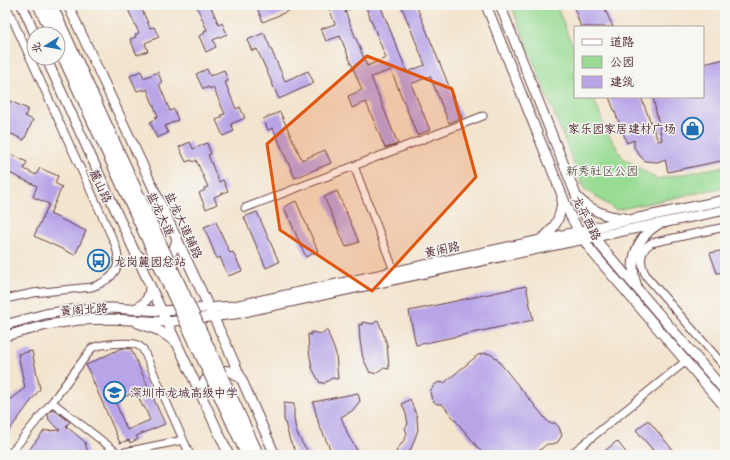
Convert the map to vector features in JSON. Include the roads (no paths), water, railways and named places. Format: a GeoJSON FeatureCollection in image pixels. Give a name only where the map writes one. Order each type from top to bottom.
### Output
{"type":"FeatureCollection","features":[{"type":"Feature","properties":{"kind":"highway"},"geometry":{"type":"LineString","coordinates":[[39,5],[49,26]]}},
{"type":"Feature","properties":{"kind":"highway","name":"盐龙大道"},"geometry":{"type":"LineString","coordinates":[[51,5],[121,169],[247,455]]}},
{"type":"Feature","properties":{"kind":"highway","name":"盐龙大道"},"geometry":{"type":"LineString","coordinates":[[66,62],[121,169],[258,455]]}},
{"type":"Feature","properties":{"kind":"main road"},"geometry":{"type":"LineString","coordinates":[[22,5],[31,26]]}},
{"type":"Feature","properties":{"kind":"main road","name":"盐龙大道辅路"},"geometry":{"type":"LineString","coordinates":[[68,5],[177,237],[276,455]]}},
{"type":"Feature","properties":{"kind":"main road","name":"龙平西路"},"geometry":{"type":"LineString","coordinates":[[486,5],[580,235],[593,253],[725,407]]}},
{"type":"Feature","properties":{"kind":"main road","name":"龙平西路"},"geometry":{"type":"LineString","coordinates":[[500,5],[575,195],[592,233],[600,245],[725,391]]}},
{"type":"Feature","properties":{"kind":"main road"},"geometry":{"type":"LineString","coordinates":[[50,66],[167,322],[230,455]]}},
{"type":"Feature","properties":{"kind":"main road"},"geometry":{"type":"LineString","coordinates":[[536,130],[548,126]]}},
{"type":"Feature","properties":{"kind":"main road"},"geometry":{"type":"LineString","coordinates":[[537,241],[546,235],[556,223],[560,215],[562,205],[562,193]]}},
{"type":"Feature","properties":{"kind":"main road"},"geometry":{"type":"LineString","coordinates":[[575,195],[584,204],[601,213],[611,216],[634,218]]}},
{"type":"Feature","properties":{"kind":"main road","name":"黄阁路"},"geometry":{"type":"LineString","coordinates":[[592,233],[634,218],[725,200]]}},
{"type":"Feature","properties":{"kind":"main road","name":"黄阁路"},"geometry":{"type":"LineString","coordinates":[[396,275],[537,241],[660,224],[725,210]]}},
{"type":"Feature","properties":{"kind":"main road"},"geometry":{"type":"LineString","coordinates":[[638,290],[633,271],[635,251],[643,237],[650,230],[660,224]]}},
{"type":"Feature","properties":{"kind":"main road","name":"黄阁路"},"geometry":{"type":"LineString","coordinates":[[167,322],[234,306],[396,275],[580,235]]}},
{"type":"Feature","properties":{"kind":"main road"},"geometry":{"type":"LineString","coordinates":[[135,252],[146,260],[152,262],[165,259],[174,250],[177,237]]}},
{"type":"Feature","properties":{"kind":"main road"},"geometry":{"type":"LineString","coordinates":[[131,309],[139,307],[146,301],[150,293],[150,285]]}},
{"type":"Feature","properties":{"kind":"main road","name":"黄阁北路"},"geometry":{"type":"LineString","coordinates":[[5,325],[62,311],[95,308],[162,311]]}},
{"type":"Feature","properties":{"kind":"main road","name":"黄阁路"},"geometry":{"type":"LineString","coordinates":[[162,311],[211,312]]}},
{"type":"Feature","properties":{"kind":"main road","name":"黄阁北路"},"geometry":{"type":"LineString","coordinates":[[5,336],[32,328],[63,322],[95,319],[167,322]]}},
{"type":"Feature","properties":{"kind":"main road"},"geometry":{"type":"LineString","coordinates":[[127,320],[160,331],[178,345]]}},
{"type":"Feature","properties":{"kind":"main road"},"geometry":{"type":"LineString","coordinates":[[201,394],[201,387],[204,380],[215,372],[222,370],[229,371],[236,374],[241,379]]}},
{"type":"Feature","properties":{"kind":"street","name":"麓山路"},"geometry":{"type":"LineString","coordinates":[[5,300],[33,293],[92,286],[106,282],[115,273],[118,266],[118,251],[6,5]]}},
{"type":"Feature","properties":{"kind":"street"},"geometry":{"type":"LineString","coordinates":[[245,208],[483,116]]}},
{"type":"Feature","properties":{"kind":"street"},"geometry":{"type":"LineString","coordinates":[[81,170],[94,164]]}},
{"type":"Feature","properties":{"kind":"street"},"geometry":{"type":"LineString","coordinates":[[354,166],[396,275]]}},
{"type":"Feature","properties":{"kind":"street"},"geometry":{"type":"LineString","coordinates":[[725,227],[651,243],[646,246],[641,257],[641,264],[647,277],[725,367]]}},
{"type":"Feature","properties":{"kind":"street"},"geometry":{"type":"LineString","coordinates":[[9,455],[52,402],[92,348],[98,346],[130,343],[137,344],[143,349],[190,455]]}},
{"type":"Feature","properties":{"kind":"street"},"geometry":{"type":"LineString","coordinates":[[570,455],[686,362]]}},
{"type":"Feature","properties":{"kind":"street"},"geometry":{"type":"LineString","coordinates":[[52,402],[117,454],[183,440]]}},
{"type":"Feature","properties":{"kind":"place","name":"家乐园家居建材广场"},"geometry":{"type":"Point","coordinates":[692,128]}},
{"type":"Feature","properties":{"kind":"place","name":"龙岗麓园总站"},"geometry":{"type":"Point","coordinates":[98,261]}},
{"type":"Feature","properties":{"kind":"place","name":"深圳市龙城高级中学"},"geometry":{"type":"Point","coordinates":[115,392]}},
{"type":"Feature","properties":{"kind":"park label","name":"新秀社区公园"},"geometry":{"type":"Point","coordinates":[602,170]}}]}
